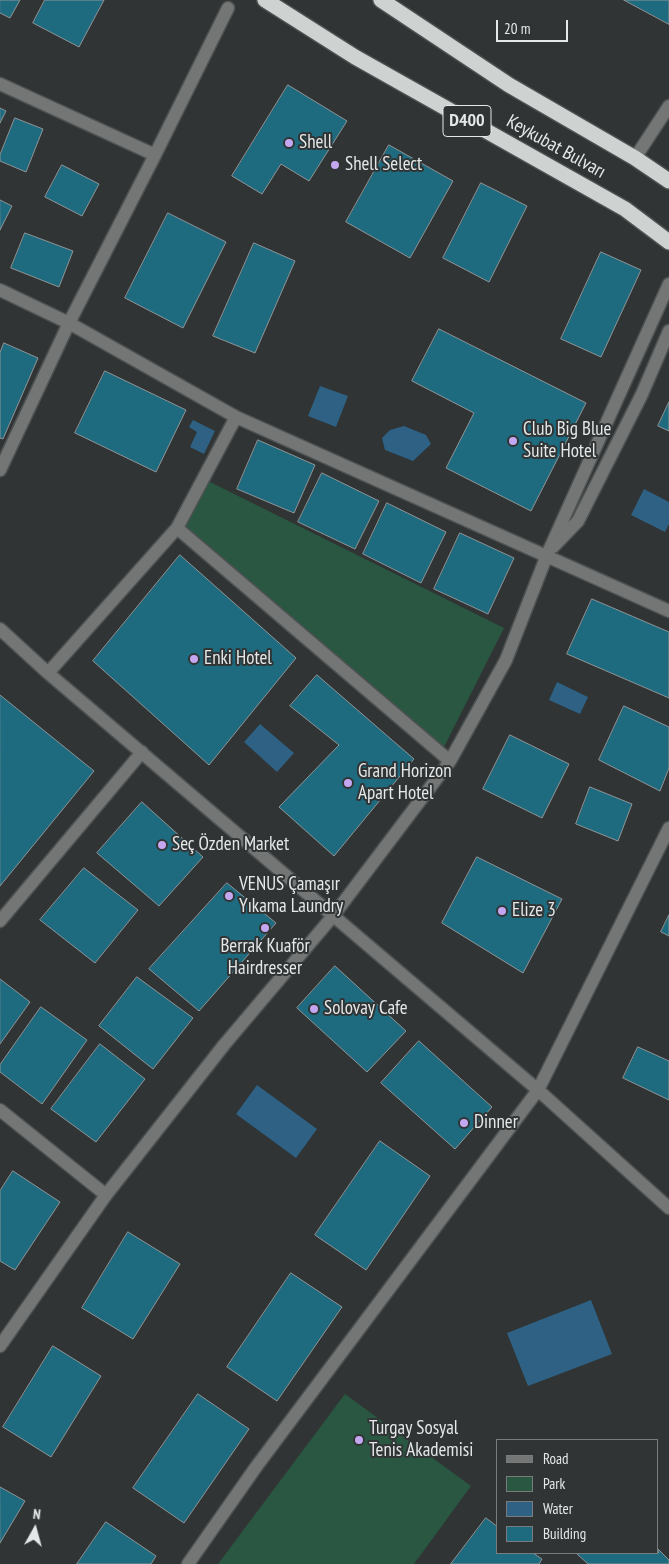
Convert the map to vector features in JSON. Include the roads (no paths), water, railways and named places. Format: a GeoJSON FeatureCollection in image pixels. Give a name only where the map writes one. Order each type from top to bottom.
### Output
{"type":"FeatureCollection","features":[{"type":"Feature","properties":{"kind":"highway","name":"Keykubat Bulvarı"},"geometry":{"type":"LineString","coordinates":[[265,0],[355,57],[625,209],[669,242]]}},
{"type":"Feature","properties":{"kind":"highway","name":"Keykubat Bulvarı"},"geometry":{"type":"LineString","coordinates":[[381,0],[510,85],[635,158],[669,181]]}},
{"type":"Feature","properties":{"kind":"street"},"geometry":{"type":"LineString","coordinates":[[0,470],[69,323],[155,156],[228,8]]}},
{"type":"Feature","properties":{"kind":"street"},"geometry":{"type":"LineString","coordinates":[[0,84],[155,156]]}},
{"type":"Feature","properties":{"kind":"street"},"geometry":{"type":"LineString","coordinates":[[635,158],[669,106]]}},
{"type":"Feature","properties":{"kind":"street"},"geometry":{"type":"LineString","coordinates":[[0,1346],[106,1195],[224,1044],[333,916],[450,761],[506,660],[547,555],[669,284]]}},
{"type":"Feature","properties":{"kind":"street"},"geometry":{"type":"LineString","coordinates":[[0,290],[69,323],[236,417],[669,611]]}},
{"type":"Feature","properties":{"kind":"street"},"geometry":{"type":"LineString","coordinates":[[547,555],[578,520],[642,394],[669,331]]}},
{"type":"Feature","properties":{"kind":"street"},"geometry":{"type":"LineString","coordinates":[[48,673],[177,528],[236,417]]}},
{"type":"Feature","properties":{"kind":"street"},"geometry":{"type":"LineString","coordinates":[[177,528],[450,761]]}},
{"type":"Feature","properties":{"kind":"street"},"geometry":{"type":"LineString","coordinates":[[0,629],[48,673],[538,1090],[669,1208]]}},
{"type":"Feature","properties":{"kind":"street"},"geometry":{"type":"LineString","coordinates":[[0,921],[142,752]]}},
{"type":"Feature","properties":{"kind":"street"},"geometry":{"type":"LineString","coordinates":[[188,1564],[256,1466],[538,1090],[669,828]]}},
{"type":"Feature","properties":{"kind":"street"},"geometry":{"type":"LineString","coordinates":[[0,1110],[106,1195]]}},
{"type":"Feature","properties":{"kind":"water"},"geometry":{"type":"Polygon","coordinates":[[[320,386],[348,396],[336,427],[308,416],[320,386]]]}},
{"type":"Feature","properties":{"kind":"water"},"geometry":{"type":"Polygon","coordinates":[[[193,420],[215,431],[204,454],[190,447],[197,432],[189,427],[193,420]]]}},
{"type":"Feature","properties":{"kind":"water"},"geometry":{"type":"Polygon","coordinates":[[[404,426],[426,435],[431,444],[413,461],[385,450],[382,438],[390,430],[404,426]]]}},
{"type":"Feature","properties":{"kind":"water"},"geometry":{"type":"Polygon","coordinates":[[[644,489],[669,502],[669,524],[665,532],[631,515],[644,489]]]}},
{"type":"Feature","properties":{"kind":"water"},"geometry":{"type":"Polygon","coordinates":[[[557,682],[588,697],[580,714],[549,700],[557,682]]]}},
{"type":"Feature","properties":{"kind":"water"},"geometry":{"type":"Polygon","coordinates":[[[260,724],[294,753],[277,772],[244,742],[260,724]]]}},
{"type":"Feature","properties":{"kind":"water"},"geometry":{"type":"Polygon","coordinates":[[[257,1085],[317,1129],[296,1158],[236,1114],[257,1085]]]}},
{"type":"Feature","properties":{"kind":"water"},"geometry":{"type":"Polygon","coordinates":[[[591,1300],[612,1354],[528,1386],[507,1333],[591,1300]]]}},
{"type":"Feature","properties":{"kind":"place","name":"Shell"},"geometry":{"type":"Point","coordinates":[289,143]}},
{"type":"Feature","properties":{"kind":"place","name":"Shell Select"},"geometry":{"type":"Point","coordinates":[335,165]}},
{"type":"Feature","properties":{"kind":"place","name":"Club Big Blue Suite Hotel"},"geometry":{"type":"Point","coordinates":[513,441]}},
{"type":"Feature","properties":{"kind":"place","name":"Enki Hotel"},"geometry":{"type":"Point","coordinates":[194,659]}},
{"type":"Feature","properties":{"kind":"place","name":"Grand Horizon Apart Hotel"},"geometry":{"type":"Point","coordinates":[348,783]}},
{"type":"Feature","properties":{"kind":"place","name":"Seç Özden Market"},"geometry":{"type":"Point","coordinates":[162,845]}},
{"type":"Feature","properties":{"kind":"place","name":"VENUS Çamaşır Yıkama Laundry"},"geometry":{"type":"Point","coordinates":[229,896]}},
{"type":"Feature","properties":{"kind":"place","name":"Elize 3"},"geometry":{"type":"Point","coordinates":[502,911]}},
{"type":"Feature","properties":{"kind":"place","name":"Berrak Kuaför Hairdresser"},"geometry":{"type":"Point","coordinates":[265,928]}},
{"type":"Feature","properties":{"kind":"place","name":"Solovay Cafe"},"geometry":{"type":"Point","coordinates":[314,1009]}},
{"type":"Feature","properties":{"kind":"place","name":"Dinner"},"geometry":{"type":"Point","coordinates":[464,1123]}},
{"type":"Feature","properties":{"kind":"place","name":"Turgay Sosyal Tenis Akademisi"},"geometry":{"type":"Point","coordinates":[359,1440]}}]}
